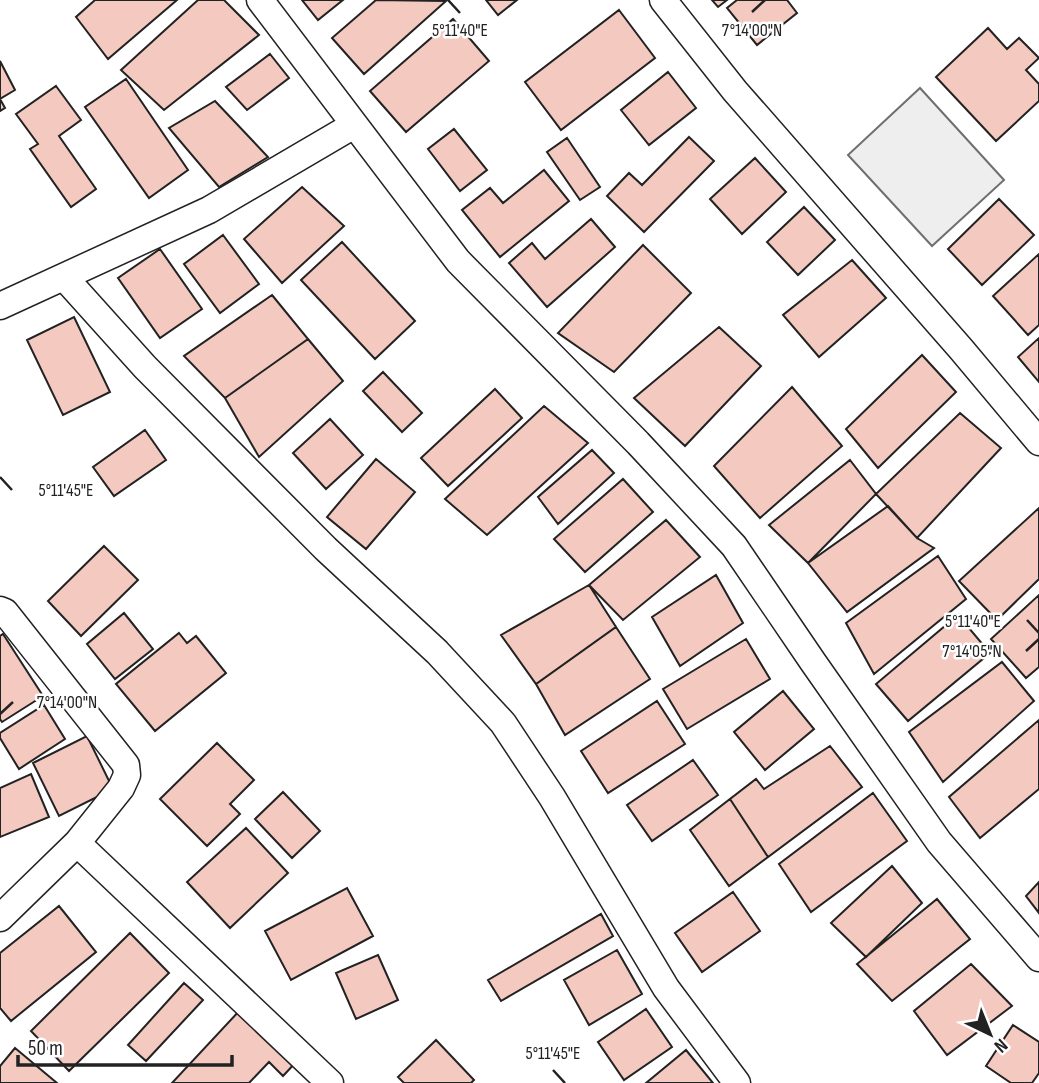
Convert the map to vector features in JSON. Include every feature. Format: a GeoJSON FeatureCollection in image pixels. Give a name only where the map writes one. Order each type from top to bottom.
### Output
{"type":"FeatureCollection","features":[{"type":"Feature","properties":{"kind":"street"},"geometry":{"type":"LineString","coordinates":[[260,0],[458,261],[638,443],[734,546],[939,842],[1039,958]]}},
{"type":"Feature","properties":{"kind":"street"},"geometry":{"type":"LineString","coordinates":[[663,0],[735,92],[1039,442]]}},
{"type":"Feature","properties":{"kind":"street"},"geometry":{"type":"LineString","coordinates":[[0,306],[209,210],[354,125]]}},
{"type":"Feature","properties":{"kind":"street"},"geometry":{"type":"LineString","coordinates":[[64,277],[155,376],[326,549],[437,652],[503,723],[552,797],[666,988],[737,1083]]}},
{"type":"Feature","properties":{"kind":"street"},"geometry":{"type":"LineString","coordinates":[[0,610],[5,612],[126,765],[127,775],[121,788],[77,843],[0,918]]}},
{"type":"Feature","properties":{"kind":"street"},"geometry":{"type":"LineString","coordinates":[[77,843],[330,1083]]}},
{"type":"Feature","properties":{"kind":"shaded area"},"geometry":{"type":"Polygon","coordinates":[[[920,88],[1004,180],[932,246],[848,155],[920,88]]]}},
{"type":"Feature","properties":{"kind":"building"},"geometry":{"type":"Polygon","coordinates":[[[95,0],[177,0],[108,59],[76,17],[95,0]]]}},
{"type":"Feature","properties":{"kind":"building"},"geometry":{"type":"Polygon","coordinates":[[[198,0],[224,0],[259,35],[164,110],[121,70],[198,0]]]}},
{"type":"Feature","properties":{"kind":"building"},"geometry":{"type":"Polygon","coordinates":[[[302,0],[343,0],[318,20],[302,0]]]}},
{"type":"Feature","properties":{"kind":"building"},"geometry":{"type":"Polygon","coordinates":[[[376,0],[446,1],[364,74],[332,38],[376,0]]]}},
{"type":"Feature","properties":{"kind":"building"},"geometry":{"type":"Polygon","coordinates":[[[486,0],[517,0],[498,15],[486,0]]]}},
{"type":"Feature","properties":{"kind":"building"},"geometry":{"type":"Polygon","coordinates":[[[712,0],[727,0],[718,7],[712,0]]]}},
{"type":"Feature","properties":{"kind":"building"},"geometry":{"type":"Polygon","coordinates":[[[737,0],[787,0],[797,13],[757,45],[727,8],[737,0]]]}},
{"type":"Feature","properties":{"kind":"building"},"geometry":{"type":"Polygon","coordinates":[[[619,10],[655,58],[561,130],[525,82],[619,10]]]}},
{"type":"Feature","properties":{"kind":"building"},"geometry":{"type":"Polygon","coordinates":[[[453,19],[489,61],[406,132],[370,91],[453,19]]]}},
{"type":"Feature","properties":{"kind":"building"},"geometry":{"type":"Polygon","coordinates":[[[988,28],[1007,49],[1019,38],[1039,58],[1026,70],[1039,84],[1039,101],[996,141],[936,77],[988,28]]]}},
{"type":"Feature","properties":{"kind":"building"},"geometry":{"type":"Polygon","coordinates":[[[270,54],[289,78],[247,110],[226,87],[270,54]]]}},
{"type":"Feature","properties":{"kind":"building"},"geometry":{"type":"Polygon","coordinates":[[[0,61],[15,90],[0,99],[0,61]]]}},
{"type":"Feature","properties":{"kind":"building"},"geometry":{"type":"Polygon","coordinates":[[[668,72],[696,108],[649,145],[621,110],[668,72]]]}},
{"type":"Feature","properties":{"kind":"building"},"geometry":{"type":"Polygon","coordinates":[[[126,79],[188,170],[149,198],[85,107],[126,79]]]}},
{"type":"Feature","properties":{"kind":"building"},"geometry":{"type":"Polygon","coordinates":[[[56,86],[81,120],[59,136],[96,189],[71,207],[30,149],[38,144],[16,114],[56,86]]]}},
{"type":"Feature","properties":{"kind":"building"},"geometry":{"type":"Polygon","coordinates":[[[215,101],[268,157],[219,187],[169,128],[215,101]]]}},
{"type":"Feature","properties":{"kind":"building"},"geometry":{"type":"Polygon","coordinates":[[[454,129],[487,170],[460,191],[428,149],[454,129]]]}},
{"type":"Feature","properties":{"kind":"building"},"geometry":{"type":"Polygon","coordinates":[[[689,137],[714,161],[644,232],[607,196],[629,173],[642,185],[689,137]]]}},
{"type":"Feature","properties":{"kind":"building"},"geometry":{"type":"Polygon","coordinates":[[[567,138],[600,187],[580,200],[547,152],[567,138]]]}},
{"type":"Feature","properties":{"kind":"building"},"geometry":{"type":"Polygon","coordinates":[[[755,158],[786,192],[742,234],[710,199],[755,158]]]}},
{"type":"Feature","properties":{"kind":"building"},"geometry":{"type":"Polygon","coordinates":[[[544,170],[569,201],[500,257],[462,210],[490,188],[503,203],[544,170]]]}},
{"type":"Feature","properties":{"kind":"building"},"geometry":{"type":"Polygon","coordinates":[[[302,187],[344,226],[282,283],[244,239],[302,187]]]}},
{"type":"Feature","properties":{"kind":"building"},"geometry":{"type":"Polygon","coordinates":[[[999,199],[1034,235],[982,285],[948,249],[999,199]]]}},
{"type":"Feature","properties":{"kind":"building"},"geometry":{"type":"Polygon","coordinates":[[[804,207],[835,240],[798,275],[767,242],[804,207]]]}},
{"type":"Feature","properties":{"kind":"building"},"geometry":{"type":"Polygon","coordinates":[[[591,219],[615,247],[547,307],[509,263],[532,243],[545,259],[591,219]]]}},
{"type":"Feature","properties":{"kind":"building"},"geometry":{"type":"Polygon","coordinates":[[[223,235],[259,284],[220,313],[184,264],[223,235]]]}},
{"type":"Feature","properties":{"kind":"building"},"geometry":{"type":"Polygon","coordinates":[[[342,242],[415,321],[375,359],[301,280],[342,242]]]}},
{"type":"Feature","properties":{"kind":"building"},"geometry":{"type":"Polygon","coordinates":[[[643,245],[691,293],[614,372],[558,333],[643,245]]]}},
{"type":"Feature","properties":{"kind":"building"},"geometry":{"type":"Polygon","coordinates":[[[160,249],[202,309],[160,338],[118,278],[160,249]]]}},
{"type":"Feature","properties":{"kind":"building"},"geometry":{"type":"Polygon","coordinates":[[[1039,254],[1039,325],[1028,335],[993,296],[1039,254]]]}},
{"type":"Feature","properties":{"kind":"building"},"geometry":{"type":"Polygon","coordinates":[[[852,260],[886,298],[819,357],[783,315],[852,260]]]}},
{"type":"Feature","properties":{"kind":"building"},"geometry":{"type":"Polygon","coordinates":[[[272,295],[308,339],[225,398],[184,356],[272,295]]]}},
{"type":"Feature","properties":{"kind":"building"},"geometry":{"type":"Polygon","coordinates":[[[74,317],[110,392],[63,415],[27,340],[74,317]]]}},
{"type":"Feature","properties":{"kind":"building"},"geometry":{"type":"Polygon","coordinates":[[[719,327],[761,366],[685,446],[634,398],[719,327]]]}},
{"type":"Feature","properties":{"kind":"building"},"geometry":{"type":"Polygon","coordinates":[[[1039,338],[1039,382],[1018,357],[1039,338]]]}},
{"type":"Feature","properties":{"kind":"building"},"geometry":{"type":"Polygon","coordinates":[[[308,339],[343,381],[259,457],[225,398],[308,339]]]}},
{"type":"Feature","properties":{"kind":"building"},"geometry":{"type":"Polygon","coordinates":[[[922,355],[956,392],[878,468],[846,429],[922,355]]]}},
{"type":"Feature","properties":{"kind":"building"},"geometry":{"type":"Polygon","coordinates":[[[383,372],[422,413],[402,432],[363,391],[383,372]]]}},
{"type":"Feature","properties":{"kind":"building"},"geometry":{"type":"Polygon","coordinates":[[[792,387],[842,446],[760,518],[714,466],[792,387]]]}},
{"type":"Feature","properties":{"kind":"building"},"geometry":{"type":"Polygon","coordinates":[[[495,389],[522,418],[448,486],[421,458],[495,389]]]}},
{"type":"Feature","properties":{"kind":"building"},"geometry":{"type":"Polygon","coordinates":[[[544,406],[588,443],[487,535],[445,499],[544,406]]]}},
{"type":"Feature","properties":{"kind":"building"},"geometry":{"type":"Polygon","coordinates":[[[960,413],[1001,448],[917,538],[876,494],[960,413]]]}},
{"type":"Feature","properties":{"kind":"building"},"geometry":{"type":"Polygon","coordinates":[[[330,419],[363,455],[326,489],[293,453],[330,419]]]}},
{"type":"Feature","properties":{"kind":"building"},"geometry":{"type":"Polygon","coordinates":[[[145,430],[166,460],[114,496],[93,467],[145,430]]]}},
{"type":"Feature","properties":{"kind":"building"},"geometry":{"type":"Polygon","coordinates":[[[592,450],[614,473],[558,524],[538,497],[592,450]]]}},
{"type":"Feature","properties":{"kind":"building"},"geometry":{"type":"Polygon","coordinates":[[[376,459],[415,492],[366,549],[327,517],[376,459]]]}},
{"type":"Feature","properties":{"kind":"building"},"geometry":{"type":"Polygon","coordinates":[[[850,460],[876,494],[808,563],[769,525],[850,460]]]}},
{"type":"Feature","properties":{"kind":"building"},"geometry":{"type":"Polygon","coordinates":[[[623,479],[653,512],[585,572],[554,539],[623,479]]]}},
{"type":"Feature","properties":{"kind":"building"},"geometry":{"type":"Polygon","coordinates":[[[888,506],[917,538],[934,548],[847,612],[808,563],[888,506]]]}},
{"type":"Feature","properties":{"kind":"building"},"geometry":{"type":"Polygon","coordinates":[[[1039,508],[1039,579],[997,620],[959,581],[1039,508]]]}},
{"type":"Feature","properties":{"kind":"building"},"geometry":{"type":"Polygon","coordinates":[[[666,520],[700,557],[623,620],[589,585],[666,520]]]}},
{"type":"Feature","properties":{"kind":"building"},"geometry":{"type":"Polygon","coordinates":[[[104,546],[138,580],[81,636],[48,601],[104,546]]]}},
{"type":"Feature","properties":{"kind":"building"},"geometry":{"type":"Polygon","coordinates":[[[938,556],[966,599],[874,674],[846,623],[938,556]]]}},
{"type":"Feature","properties":{"kind":"building"},"geometry":{"type":"Polygon","coordinates":[[[716,575],[743,623],[680,666],[652,617],[716,575]]]}},
{"type":"Feature","properties":{"kind":"building"},"geometry":{"type":"Polygon","coordinates":[[[589,585],[616,627],[536,684],[501,635],[589,585]]]}},
{"type":"Feature","properties":{"kind":"building"},"geometry":{"type":"Polygon","coordinates":[[[1039,595],[1039,667],[1026,678],[991,639],[1039,595]]]}},
{"type":"Feature","properties":{"kind":"building"},"geometry":{"type":"Polygon","coordinates":[[[124,613],[153,649],[115,679],[87,644],[124,613]]]}},
{"type":"Feature","properties":{"kind":"building"},"geometry":{"type":"Polygon","coordinates":[[[958,615],[990,653],[908,721],[876,684],[958,615]]]}},
{"type":"Feature","properties":{"kind":"building"},"geometry":{"type":"Polygon","coordinates":[[[616,627],[650,679],[565,735],[536,684],[616,627]]]}},
{"type":"Feature","properties":{"kind":"building"},"geometry":{"type":"Polygon","coordinates":[[[179,633],[187,643],[196,636],[226,673],[155,731],[116,684],[179,633]]]}},
{"type":"Feature","properties":{"kind":"building"},"geometry":{"type":"Polygon","coordinates":[[[3,634],[43,696],[2,722],[0,636],[3,634]]]}},
{"type":"Feature","properties":{"kind":"building"},"geometry":{"type":"Polygon","coordinates":[[[746,639],[770,679],[687,729],[663,689],[746,639]]]}},
{"type":"Feature","properties":{"kind":"building"},"geometry":{"type":"Polygon","coordinates":[[[1002,662],[1034,701],[943,782],[909,732],[1002,662]]]}},
{"type":"Feature","properties":{"kind":"building"},"geometry":{"type":"Polygon","coordinates":[[[783,691],[814,729],[765,770],[734,732],[783,691]]]}},
{"type":"Feature","properties":{"kind":"building"},"geometry":{"type":"Polygon","coordinates":[[[657,701],[685,744],[608,793],[581,751],[657,701]]]}},
{"type":"Feature","properties":{"kind":"building"},"geometry":{"type":"Polygon","coordinates":[[[44,705],[65,739],[19,769],[0,738],[0,733],[44,705]]]}},
{"type":"Feature","properties":{"kind":"building"},"geometry":{"type":"Polygon","coordinates":[[[1039,720],[1039,789],[980,838],[949,797],[1039,720]]]}},
{"type":"Feature","properties":{"kind":"building"},"geometry":{"type":"Polygon","coordinates":[[[87,736],[113,789],[59,816],[33,763],[87,736]]]}},
{"type":"Feature","properties":{"kind":"building"},"geometry":{"type":"Polygon","coordinates":[[[217,743],[254,780],[230,804],[240,814],[207,846],[160,799],[217,743]]]}},
{"type":"Feature","properties":{"kind":"building"},"geometry":{"type":"Polygon","coordinates":[[[830,746],[862,787],[768,857],[730,799],[756,779],[764,789],[830,746]]]}},
{"type":"Feature","properties":{"kind":"building"},"geometry":{"type":"Polygon","coordinates":[[[693,760],[718,795],[652,841],[627,805],[693,760]]]}},
{"type":"Feature","properties":{"kind":"building"},"geometry":{"type":"Polygon","coordinates":[[[31,774],[49,817],[0,837],[0,788],[31,774]]]}},
{"type":"Feature","properties":{"kind":"building"},"geometry":{"type":"Polygon","coordinates":[[[283,792],[320,831],[292,858],[255,819],[283,792]]]}},
{"type":"Feature","properties":{"kind":"building"},"geometry":{"type":"Polygon","coordinates":[[[873,793],[907,841],[811,912],[779,864],[873,793]]]}},
{"type":"Feature","properties":{"kind":"building"},"geometry":{"type":"Polygon","coordinates":[[[730,799],[768,857],[729,886],[690,830],[730,799]]]}},
{"type":"Feature","properties":{"kind":"building"},"geometry":{"type":"Polygon","coordinates":[[[246,828],[288,873],[230,928],[187,882],[246,828]]]}},
{"type":"Feature","properties":{"kind":"building"},"geometry":{"type":"Polygon","coordinates":[[[892,866],[922,903],[866,957],[831,923],[892,866]]]}},
{"type":"Feature","properties":{"kind":"building"},"geometry":{"type":"Polygon","coordinates":[[[1039,882],[1039,913],[1026,896],[1039,882]]]}},
{"type":"Feature","properties":{"kind":"building"},"geometry":{"type":"Polygon","coordinates":[[[347,888],[373,936],[291,980],[265,931],[347,888]]]}},
{"type":"Feature","properties":{"kind":"building"},"geometry":{"type":"Polygon","coordinates":[[[733,892],[760,931],[702,972],[675,933],[733,892]]]}},
{"type":"Feature","properties":{"kind":"building"},"geometry":{"type":"Polygon","coordinates":[[[937,899],[970,939],[892,1001],[857,964],[937,899]]]}},
{"type":"Feature","properties":{"kind":"building"},"geometry":{"type":"Polygon","coordinates":[[[59,906],[96,952],[11,1021],[0,1008],[0,953],[59,906]]]}},
{"type":"Feature","properties":{"kind":"building"},"geometry":{"type":"Polygon","coordinates":[[[601,914],[613,936],[501,1001],[488,980],[601,914]]]}},
{"type":"Feature","properties":{"kind":"building"},"geometry":{"type":"Polygon","coordinates":[[[130,933],[169,973],[69,1071],[31,1031],[130,933]]]}},
{"type":"Feature","properties":{"kind":"building"},"geometry":{"type":"Polygon","coordinates":[[[617,950],[642,994],[589,1025],[564,980],[617,950]]]}},
{"type":"Feature","properties":{"kind":"building"},"geometry":{"type":"Polygon","coordinates":[[[378,955],[398,1000],[356,1019],[336,973],[378,955]]]}},
{"type":"Feature","properties":{"kind":"building"},"geometry":{"type":"Polygon","coordinates":[[[971,964],[1012,1006],[947,1055],[914,1011],[971,964]]]}},
{"type":"Feature","properties":{"kind":"building"},"geometry":{"type":"Polygon","coordinates":[[[184,983],[203,1000],[146,1061],[128,1045],[184,983]]]}},
{"type":"Feature","properties":{"kind":"building"},"geometry":{"type":"Polygon","coordinates":[[[241,1009],[297,1061],[283,1076],[269,1062],[249,1083],[172,1083],[241,1009]]]}},
{"type":"Feature","properties":{"kind":"building"},"geometry":{"type":"Polygon","coordinates":[[[646,1009],[672,1047],[624,1080],[598,1042],[646,1009]]]}},
{"type":"Feature","properties":{"kind":"building"},"geometry":{"type":"Polygon","coordinates":[[[1013,1025],[1039,1042],[1039,1073],[1032,1083],[1011,1083],[986,1066],[1013,1025]]]}},
{"type":"Feature","properties":{"kind":"building"},"geometry":{"type":"Polygon","coordinates":[[[436,1040],[474,1080],[471,1083],[404,1083],[398,1077],[436,1040]]]}},
{"type":"Feature","properties":{"kind":"building"},"geometry":{"type":"Polygon","coordinates":[[[15,1048],[57,1083],[0,1083],[0,1066],[15,1048]]]}},
{"type":"Feature","properties":{"kind":"building"},"geometry":{"type":"Polygon","coordinates":[[[686,1050],[713,1083],[646,1083],[686,1050]]]}}]}
